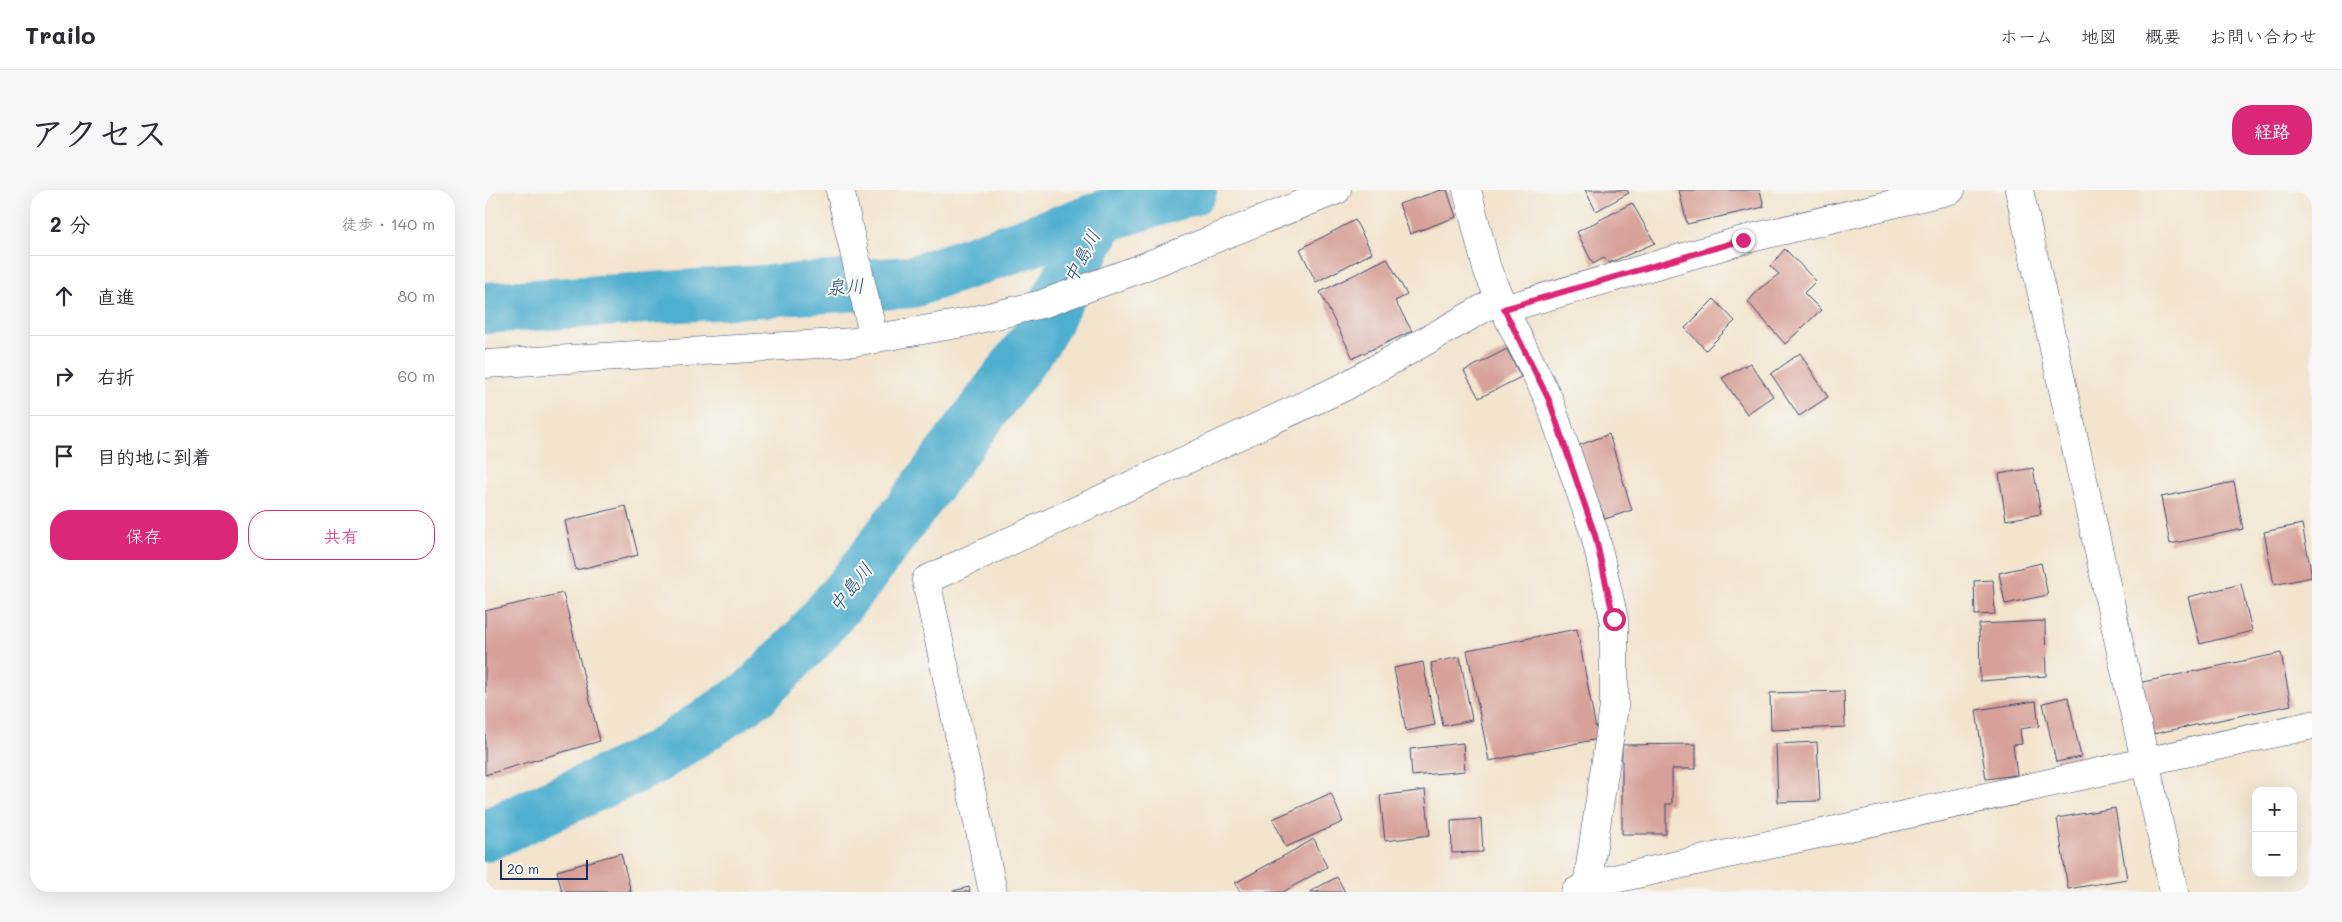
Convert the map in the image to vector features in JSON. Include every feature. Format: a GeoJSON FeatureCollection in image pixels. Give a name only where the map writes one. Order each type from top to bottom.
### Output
{"type":"FeatureCollection","features":[{"type":"Feature","properties":{"kind":"street"},"geometry":{"type":"LineString","coordinates":[[840,190],[874,338]]}},
{"type":"Feature","properties":{"kind":"street"},"geometry":{"type":"LineString","coordinates":[[485,364],[854,342],[963,323],[1042,304],[1136,270],[1337,190]]}},
{"type":"Feature","properties":{"kind":"street"},"geometry":{"type":"LineString","coordinates":[[1467,190],[1487,269],[1549,400],[1595,535],[1614,619],[1614,708],[1583,890],[2312,725]]}},
{"type":"Feature","properties":{"kind":"street"},"geometry":{"type":"LineString","coordinates":[[993,892],[925,580],[1344,387],[1502,304],[1743,240],[1951,190]]}},
{"type":"Feature","properties":{"kind":"street"},"geometry":{"type":"LineString","coordinates":[[2019,190],[2174,892]]}},
{"type":"Feature","properties":{"kind":"building"},"geometry":{"type":"Polygon","coordinates":[[[1441,190],[1447,190],[1456,217],[1410,234],[1399,204],[1441,190]]]}},
{"type":"Feature","properties":{"kind":"building"},"geometry":{"type":"Polygon","coordinates":[[[1585,190],[1627,190],[1629,193],[1596,211],[1585,190]]]}},
{"type":"Feature","properties":{"kind":"building"},"geometry":{"type":"Polygon","coordinates":[[[1679,190],[1760,190],[1764,207],[1687,224],[1679,190]]]}},
{"type":"Feature","properties":{"kind":"building"},"geometry":{"type":"Polygon","coordinates":[[[1632,203],[1655,243],[1609,263],[1604,258],[1593,264],[1577,232],[1632,203]]]}},
{"type":"Feature","properties":{"kind":"building"},"geometry":{"type":"Polygon","coordinates":[[[1355,220],[1372,253],[1316,282],[1300,249],[1355,220]]]}},
{"type":"Feature","properties":{"kind":"building"},"geometry":{"type":"Polygon","coordinates":[[[1785,249],[1816,281],[1804,293],[1821,310],[1785,344],[1748,302],[1759,289],[1779,274],[1770,266],[1785,249]]]}},
{"type":"Feature","properties":{"kind":"building"},"geometry":{"type":"Polygon","coordinates":[[[1387,258],[1407,295],[1395,301],[1412,331],[1353,358],[1320,292],[1387,258]]]}},
{"type":"Feature","properties":{"kind":"building"},"geometry":{"type":"Polygon","coordinates":[[[1714,299],[1735,321],[1706,350],[1685,328],[1714,299]]]}},
{"type":"Feature","properties":{"kind":"building"},"geometry":{"type":"Polygon","coordinates":[[[1507,349],[1521,377],[1479,398],[1464,371],[1507,349]]]}},
{"type":"Feature","properties":{"kind":"building"},"geometry":{"type":"Polygon","coordinates":[[[1800,353],[1828,397],[1799,416],[1771,374],[1800,353]]]}},
{"type":"Feature","properties":{"kind":"building"},"geometry":{"type":"Polygon","coordinates":[[[1750,363],[1773,396],[1747,414],[1722,378],[1750,363]]]}},
{"type":"Feature","properties":{"kind":"building"},"geometry":{"type":"Polygon","coordinates":[[[1609,434],[1632,510],[1605,519],[1577,446],[1609,434]]]}},
{"type":"Feature","properties":{"kind":"building"},"geometry":{"type":"Polygon","coordinates":[[[2033,468],[2041,514],[2006,520],[1999,474],[2033,468]]]}},
{"type":"Feature","properties":{"kind":"building"},"geometry":{"type":"Polygon","coordinates":[[[2234,482],[2243,529],[2170,544],[2161,497],[2234,482]]]}},
{"type":"Feature","properties":{"kind":"building"},"geometry":{"type":"Polygon","coordinates":[[[626,506],[638,555],[576,570],[565,521],[626,506]]]}},
{"type":"Feature","properties":{"kind":"building"},"geometry":{"type":"Polygon","coordinates":[[[2302,524],[2312,577],[2274,585],[2264,532],[2302,524]]]}},
{"type":"Feature","properties":{"kind":"building"},"geometry":{"type":"Polygon","coordinates":[[[2041,563],[2048,595],[2005,604],[1999,573],[2041,563]]]}},
{"type":"Feature","properties":{"kind":"building"},"geometry":{"type":"Polygon","coordinates":[[[1993,580],[1995,614],[1975,615],[1974,581],[1993,580]]]}},
{"type":"Feature","properties":{"kind":"building"},"geometry":{"type":"Polygon","coordinates":[[[2241,584],[2252,631],[2200,644],[2188,597],[2241,584]]]}},
{"type":"Feature","properties":{"kind":"building"},"geometry":{"type":"Polygon","coordinates":[[[563,593],[600,741],[485,775],[485,611],[563,593]]]}},
{"type":"Feature","properties":{"kind":"building"},"geometry":{"type":"Polygon","coordinates":[[[2045,621],[2046,676],[1980,681],[1979,624],[2045,621]]]}},
{"type":"Feature","properties":{"kind":"building"},"geometry":{"type":"Polygon","coordinates":[[[1577,629],[1598,739],[1489,761],[1467,650],[1577,629]]]}},
{"type":"Feature","properties":{"kind":"building"},"geometry":{"type":"Polygon","coordinates":[[[2281,653],[2291,705],[2148,735],[2138,683],[2281,653]]]}},
{"type":"Feature","properties":{"kind":"building"},"geometry":{"type":"Polygon","coordinates":[[[1460,657],[1472,720],[1443,726],[1431,663],[1460,657]]]}},
{"type":"Feature","properties":{"kind":"building"},"geometry":{"type":"Polygon","coordinates":[[[1423,662],[1435,725],[1406,731],[1394,668],[1423,662]]]}},
{"type":"Feature","properties":{"kind":"building"},"geometry":{"type":"Polygon","coordinates":[[[1844,691],[1845,727],[1771,730],[1770,693],[1844,691]]]}},
{"type":"Feature","properties":{"kind":"building"},"geometry":{"type":"Polygon","coordinates":[[[2068,697],[2081,757],[2056,762],[2043,703],[2068,697]]]}},
{"type":"Feature","properties":{"kind":"building"},"geometry":{"type":"Polygon","coordinates":[[[2036,701],[2039,726],[2020,729],[2022,744],[2013,745],[2017,775],[1986,779],[1976,710],[2036,701]]]}},
{"type":"Feature","properties":{"kind":"building"},"geometry":{"type":"Polygon","coordinates":[[[1817,742],[1820,801],[1778,802],[1776,744],[1817,742]]]}},
{"type":"Feature","properties":{"kind":"building"},"geometry":{"type":"Polygon","coordinates":[[[1463,743],[1465,771],[1412,776],[1410,749],[1463,743]]]}},
{"type":"Feature","properties":{"kind":"building"},"geometry":{"type":"Polygon","coordinates":[[[1696,744],[1696,769],[1672,769],[1672,804],[1666,804],[1666,834],[1622,834],[1622,745],[1696,744]]]}},
{"type":"Feature","properties":{"kind":"building"},"geometry":{"type":"Polygon","coordinates":[[[1425,790],[1430,835],[1385,841],[1380,796],[1425,790]]]}},
{"type":"Feature","properties":{"kind":"building"},"geometry":{"type":"Polygon","coordinates":[[[1331,793],[1343,822],[1286,847],[1273,819],[1331,793]]]}},
{"type":"Feature","properties":{"kind":"building"},"geometry":{"type":"Polygon","coordinates":[[[2115,808],[2127,879],[2068,889],[2057,818],[2115,808]]]}},
{"type":"Feature","properties":{"kind":"building"},"geometry":{"type":"Polygon","coordinates":[[[1481,819],[1483,852],[1452,853],[1451,821],[1481,819]]]}},
{"type":"Feature","properties":{"kind":"building"},"geometry":{"type":"Polygon","coordinates":[[[1314,839],[1327,867],[1283,892],[1240,892],[1235,883],[1314,839]]]}},
{"type":"Feature","properties":{"kind":"building"},"geometry":{"type":"Polygon","coordinates":[[[621,853],[631,892],[562,892],[557,871],[621,853]]]}},
{"type":"Feature","properties":{"kind":"building"},"geometry":{"type":"Polygon","coordinates":[[[1337,877],[1345,892],[1309,892],[1337,877]]]}},
{"type":"Feature","properties":{"kind":"building"},"geometry":{"type":"Polygon","coordinates":[[[969,887],[970,892],[953,892],[953,891],[969,887]]]}},
{"type":"Feature","properties":{"kind":"waterway","name":"泉川"},"geometry":{"type":"LineString","coordinates":[[485,308],[912,282],[1101,217],[1191,190]]}},
{"type":"Feature","properties":{"kind":"waterway","name":"中島川"},"geometry":{"type":"LineString","coordinates":[[485,836],[655,758],[754,693],[808,639],[858,579],[1037,338],[1101,217]]}},
{"type":"Feature","properties":{"kind":"route"},"geometry":{"type":"LineString","coordinates":[[1614,619],[1595,535],[1549,400],[1504,309],[1743,240]]}}]}
